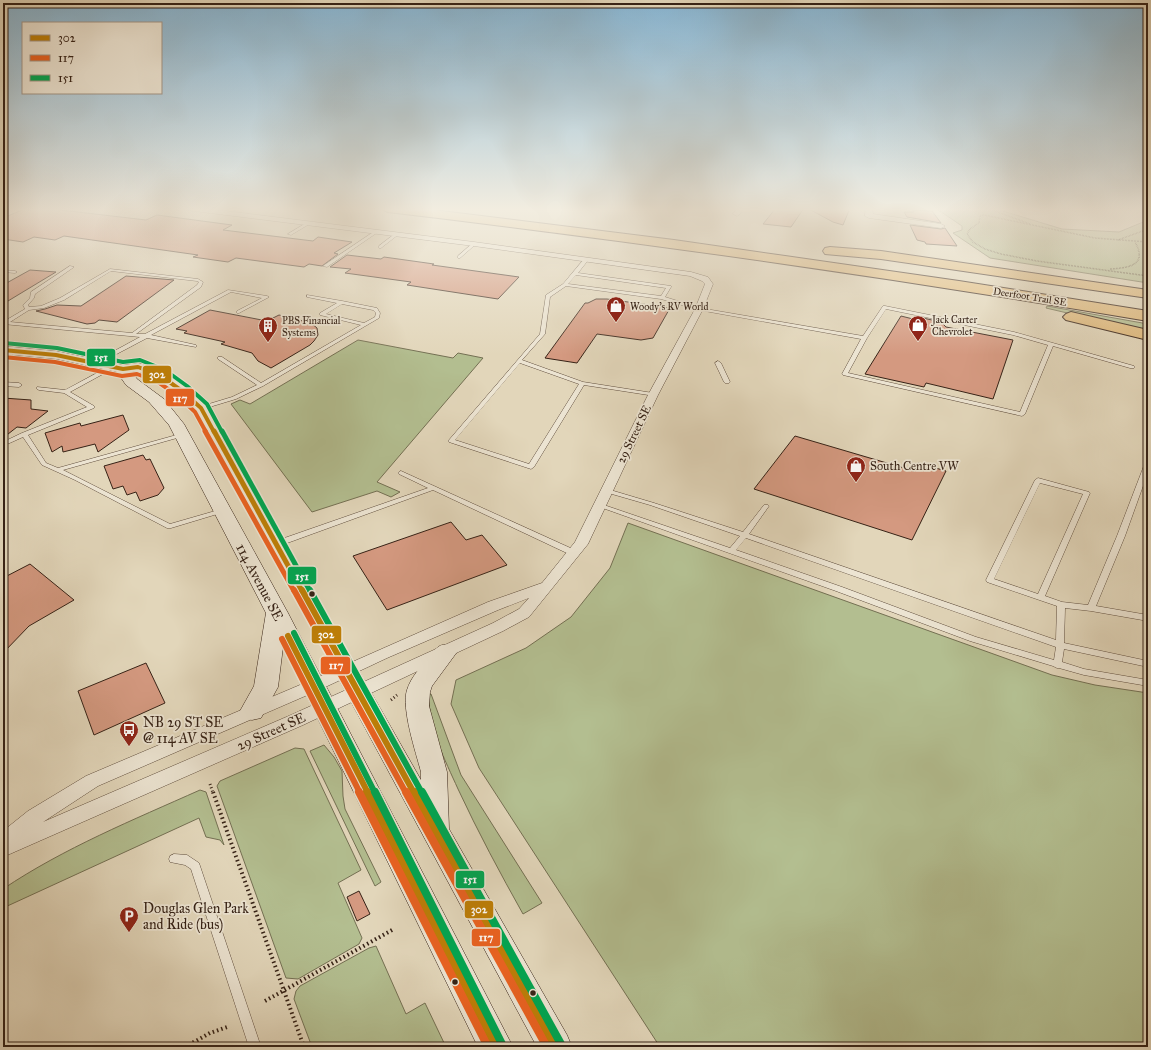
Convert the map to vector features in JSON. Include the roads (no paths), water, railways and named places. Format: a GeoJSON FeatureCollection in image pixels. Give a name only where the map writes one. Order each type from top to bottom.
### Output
{"type":"FeatureCollection","features":[{"type":"Feature","properties":{"kind":"highway"},"geometry":{"type":"LineString","coordinates":[[723,257],[972,297],[1060,314],[1148,335]]}},
{"type":"Feature","properties":{"kind":"highway","name":"Deerfoot Trail SE"},"geometry":{"type":"LineString","coordinates":[[777,257],[1148,316]]}},
{"type":"Feature","properties":{"kind":"highway","name":"Deerfoot Trail SE"},"geometry":{"type":"LineString","coordinates":[[836,257],[1148,306]]}},
{"type":"Feature","properties":{"kind":"highway"},"geometry":{"type":"LineString","coordinates":[[895,257],[1148,294]]}},
{"type":"Feature","properties":{"kind":"main road"},"geometry":{"type":"LineString","coordinates":[[7,354],[56,355],[117,368],[138,367],[161,376],[182,391],[201,408],[345,670],[437,831],[555,1047]]}},
{"type":"Feature","properties":{"kind":"main road","name":"114 Avenue SE"},"geometry":{"type":"LineString","coordinates":[[117,368],[127,380],[151,395],[163,407],[176,424],[277,613],[496,1047]]}},
{"type":"Feature","properties":{"kind":"main road"},"geometry":{"type":"LineString","coordinates":[[252,711],[266,687],[277,613]]}},
{"type":"Feature","properties":{"kind":"main road"},"geometry":{"type":"LineString","coordinates":[[437,831],[434,772],[417,706],[418,692],[422,682],[446,652]]}},
{"type":"Feature","properties":{"kind":"street"},"geometry":{"type":"LineString","coordinates":[[573,257],[588,259]]}},
{"type":"Feature","properties":{"kind":"street","name":"29 Street SE"},"geometry":{"type":"LineString","coordinates":[[3,842],[35,817],[92,781],[252,711],[319,696],[358,692],[498,628],[524,613],[581,544],[653,395],[699,308],[709,284],[705,279],[691,274],[588,259]]}},
{"type":"Feature","properties":{"kind":"street","name":"29 Street SE"},"geometry":{"type":"LineString","coordinates":[[3,848],[319,696],[345,670],[493,606],[548,585]]}},
{"type":"Feature","properties":{"kind":"lane"},"geometry":{"type":"LineString","coordinates":[[325,266],[338,257]]}},
{"type":"Feature","properties":{"kind":"lane"},"geometry":{"type":"LineString","coordinates":[[582,383],[531,467],[451,441],[542,334],[548,296],[565,285],[588,259]]}},
{"type":"Feature","properties":{"kind":"lane"},"geometry":{"type":"LineString","coordinates":[[28,309],[26,305],[32,298],[33,293],[72,267]]}},
{"type":"Feature","properties":{"kind":"lane"},"geometry":{"type":"LineString","coordinates":[[4,323],[28,309],[62,299],[110,270],[198,280],[201,282],[199,286],[134,333]]}},
{"type":"Feature","properties":{"kind":"lane"},"geometry":{"type":"LineString","coordinates":[[3,271],[15,272]]}},
{"type":"Feature","properties":{"kind":"lane"},"geometry":{"type":"LineString","coordinates":[[575,274],[668,287],[662,298]]}},
{"type":"Feature","properties":{"kind":"lane"},"geometry":{"type":"LineString","coordinates":[[565,285],[662,298],[699,308],[864,338]]}},
{"type":"Feature","properties":{"kind":"lane"},"geometry":{"type":"LineString","coordinates":[[96,363],[230,291],[267,296],[239,312]]}},
{"type":"Feature","properties":{"kind":"lane"},"geometry":{"type":"LineString","coordinates":[[201,408],[234,398],[261,385],[377,318],[378,313],[375,309],[309,296]]}},
{"type":"Feature","properties":{"kind":"lane"},"geometry":{"type":"LineString","coordinates":[[342,302],[322,314],[365,325]]}},
{"type":"Feature","properties":{"kind":"lane"},"geometry":{"type":"LineString","coordinates":[[1051,344],[1022,414],[845,374],[864,338],[885,307],[1014,334],[1051,344],[1132,367]]}},
{"type":"Feature","properties":{"kind":"lane"},"geometry":{"type":"LineString","coordinates":[[4,323],[134,333],[194,346]]}},
{"type":"Feature","properties":{"kind":"lane"},"geometry":{"type":"LineString","coordinates":[[220,358],[261,385]]}},
{"type":"Feature","properties":{"kind":"lane"},"geometry":{"type":"LineString","coordinates":[[519,361],[582,383],[653,395]]}},
{"type":"Feature","properties":{"kind":"lane"},"geometry":{"type":"LineString","coordinates":[[718,363],[727,382]]}},
{"type":"Feature","properties":{"kind":"lane"},"geometry":{"type":"LineString","coordinates":[[66,392],[117,368]]}},
{"type":"Feature","properties":{"kind":"lane"},"geometry":{"type":"LineString","coordinates":[[3,384],[19,385]]}},
{"type":"Feature","properties":{"kind":"lane"},"geometry":{"type":"LineString","coordinates":[[3,444],[92,407],[66,392],[39,388]]}},
{"type":"Feature","properties":{"kind":"lane"},"geometry":{"type":"LineString","coordinates":[[24,434],[44,464],[169,526],[222,511]]}},
{"type":"Feature","properties":{"kind":"lane"},"geometry":{"type":"LineString","coordinates":[[57,470],[182,435]]}},
{"type":"Feature","properties":{"kind":"lane"},"geometry":{"type":"LineString","coordinates":[[1091,608],[1148,463]]}},
{"type":"Feature","properties":{"kind":"lane"},"geometry":{"type":"LineString","coordinates":[[400,473],[574,553]]}},
{"type":"Feature","properties":{"kind":"lane"},"geometry":{"type":"LineString","coordinates":[[1040,598],[1087,493],[1038,480],[990,580],[1040,598],[1060,605],[1091,608],[1148,618]]}},
{"type":"Feature","properties":{"kind":"lane"},"geometry":{"type":"LineString","coordinates":[[276,544],[434,488]]}},
{"type":"Feature","properties":{"kind":"lane"},"geometry":{"type":"LineString","coordinates":[[607,491],[652,504],[745,535],[1060,645],[1148,664]]}},
{"type":"Feature","properties":{"kind":"lane"},"geometry":{"type":"LineString","coordinates":[[600,505],[973,638],[1057,665],[1084,672],[1148,683]]}},
{"type":"Feature","properties":{"kind":"lane"},"geometry":{"type":"LineString","coordinates":[[732,551],[766,506]]}},
{"type":"Feature","properties":{"kind":"lane"},"geometry":{"type":"LineString","coordinates":[[1057,665],[1060,645],[1060,605]]}},
{"type":"Feature","properties":{"kind":"lane"},"geometry":{"type":"LineString","coordinates":[[174,859],[187,860],[196,866],[253,1046]]}},
{"type":"Feature","properties":{"kind":"place","name":"Woody's RV World"},"geometry":{"type":"Point","coordinates":[616,323]}},
{"type":"Feature","properties":{"kind":"place","name":"Jack Carter Chevrolet"},"geometry":{"type":"Point","coordinates":[918,342]}},
{"type":"Feature","properties":{"kind":"place","name":"PBS Financial Systems"},"geometry":{"type":"Point","coordinates":[268,343]}},
{"type":"Feature","properties":{"kind":"place","name":"South Centre VW"},"geometry":{"type":"Point","coordinates":[856,483]}},
{"type":"Feature","properties":{"kind":"place","name":"NB 29 ST SE @ 114 AV SE"},"geometry":{"type":"Point","coordinates":[129,747]}},
{"type":"Feature","properties":{"kind":"place","name":"Douglas Glen Park and Ride (bus)"},"geometry":{"type":"Point","coordinates":[129,933]}}]}
